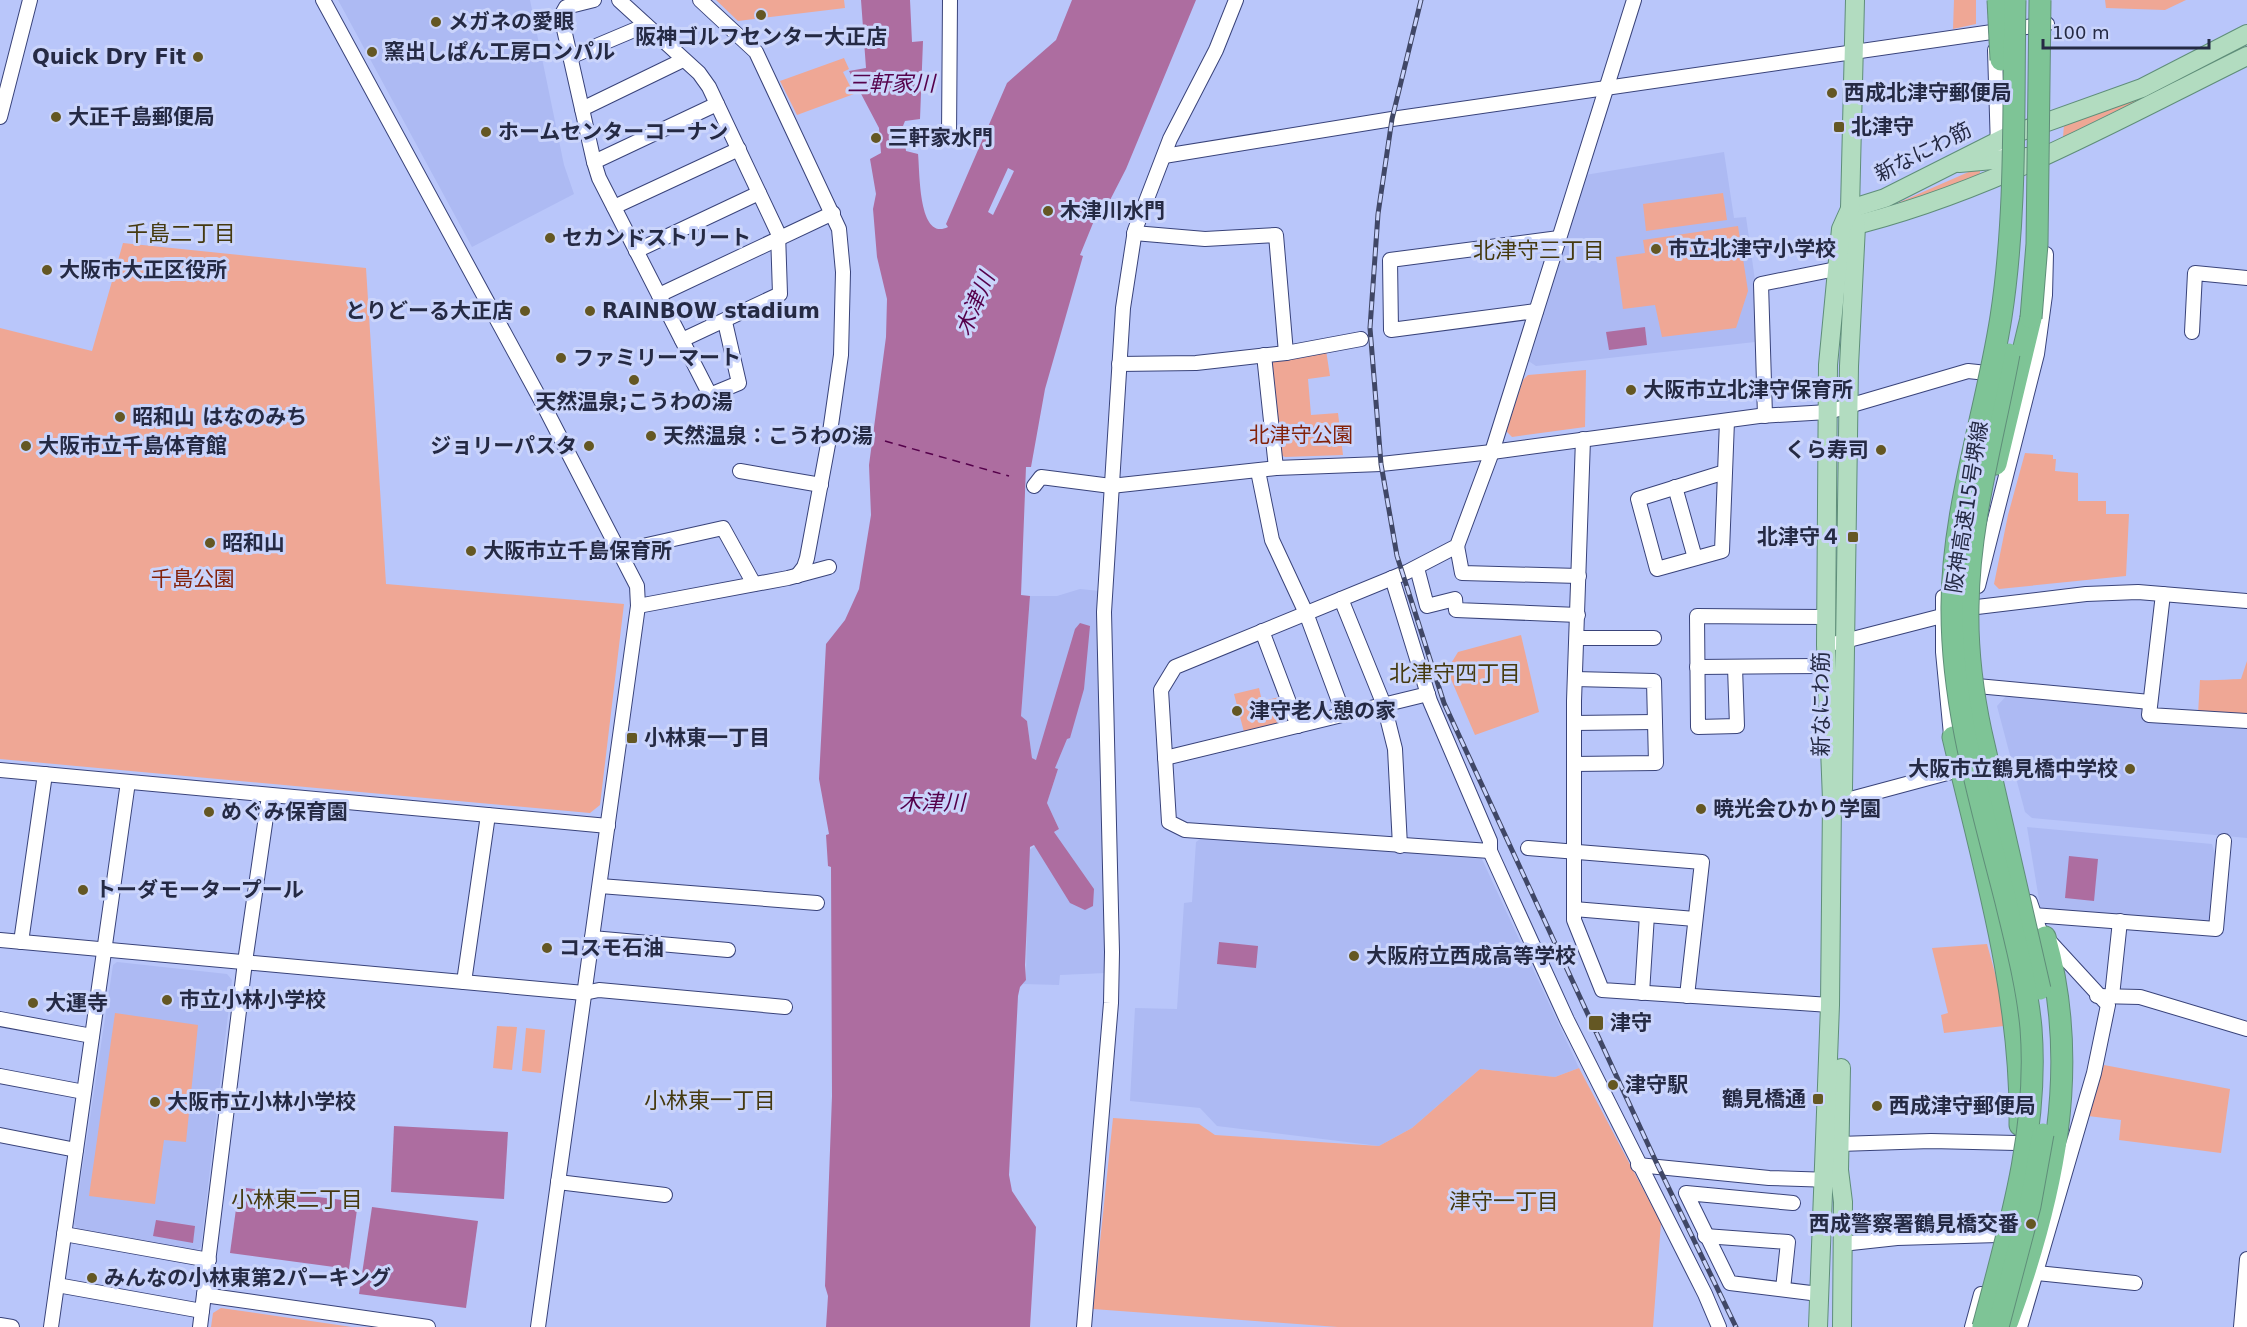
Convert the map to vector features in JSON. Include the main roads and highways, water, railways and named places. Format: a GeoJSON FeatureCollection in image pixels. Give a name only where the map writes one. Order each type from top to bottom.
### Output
{"type":"FeatureCollection","features":[{"type":"Feature","properties":{"kind":"highway"},"geometry":{"type":"LineString","coordinates":[[1997,0],[2010,235]]}},
{"type":"Feature","properties":{"kind":"highway","name":"阪神高速15号堺線"},"geometry":{"type":"LineString","coordinates":[[1983,1327],[2015,1206],[2030,1123],[2033,1065],[2031,1029],[2021,962],[1964,726],[1954,666],[1952,616],[1958,539],[2001,315],[2010,235],[2015,0]]}},
{"type":"Feature","properties":{"kind":"highway","name":"阪神高速15号堺線"},"geometry":{"type":"LineString","coordinates":[[1998,1327],[2030,1206],[2043,1135],[2046,1102],[2045,1028],[2035,960],[1974,696],[1968,636],[1970,575],[2009,355],[2020,278],[2028,0]]}},
{"type":"Feature","properties":{"kind":"highway"},"geometry":{"type":"LineString","coordinates":[[1970,575],[2031,318],[2037,244],[2040,0]]}},
{"type":"Feature","properties":{"kind":"highway"},"geometry":{"type":"LineString","coordinates":[[1953,737],[1957,776],[2006,962],[2015,1015],[2020,1104],[2015,1206]]}},
{"type":"Feature","properties":{"kind":"highway"},"geometry":{"type":"LineString","coordinates":[[2006,1327],[2025,1274],[2051,1174],[2061,1118],[2062,1052],[2054,966],[2045,938]]}},
{"type":"Feature","properties":{"kind":"main road","name":"新なにわ筋"},"geometry":{"type":"LineString","coordinates":[[1832,1176],[1839,1144],[1835,644],[1848,406],[1849,221],[1855,0]]}},
{"type":"Feature","properties":{"kind":"main road","name":"新なにわ筋"},"geometry":{"type":"LineString","coordinates":[[1849,221],[2006,154],[2049,119],[2142,88],[2247,34]]}},
{"type":"Feature","properties":{"kind":"main road"},"geometry":{"type":"LineString","coordinates":[[2006,154],[2047,157],[2247,56]]}},
{"type":"Feature","properties":{"kind":"main road","name":"新なにわ筋"},"geometry":{"type":"LineString","coordinates":[[1830,1327],[1832,1176],[1830,1005],[1837,801],[1826,666],[1835,644],[1826,617],[1828,365],[1836,269],[1849,221],[1885,198],[1951,163],[1977,162],[2006,154]]}},
{"type":"Feature","properties":{"kind":"main road"},"geometry":{"type":"LineString","coordinates":[[1832,1176],[1842,1244],[1842,1327]]}},
{"type":"Feature","properties":{"kind":"main road"},"geometry":{"type":"LineString","coordinates":[[1818,1327],[1819,1294],[1832,1176]]}},
{"type":"Feature","properties":{"kind":"water","name":"木津川"},"geometry":{"type":"Polygon","coordinates":[[[861,0],[910,0],[912,42],[923,41],[920,119],[905,121],[903,126],[906,151],[918,154],[920,189],[926,215],[931,224],[938,229],[948,227],[946,224],[1007,83],[1056,40],[1072,0],[1196,0],[1126,169],[1108,204],[1100,206],[1080,255],[1083,256],[1045,389],[1031,467],[1026,467],[1021,595],[1030,596],[1021,716],[1027,721],[1032,758],[1036,760],[1075,629],[1080,623],[1090,626],[1084,689],[1070,738],[1067,739],[1055,768],[1058,769],[1047,803],[1059,829],[1054,832],[1094,889],[1093,906],[1085,910],[1070,903],[1034,845],[1030,847],[1026,980],[1020,987],[1018,996],[1009,1175],[1012,1191],[1036,1227],[1030,1327],[826,1327],[828,1296],[825,1286],[832,1096],[831,867],[828,866],[826,835],[829,834],[819,779],[826,644],[845,620],[859,589],[871,515],[869,465],[886,337],[887,299],[877,257],[873,209],[876,194],[870,159],[881,153],[879,128],[849,71],[866,68],[861,0]],[[1008,168],[988,212],[993,215],[1014,171],[1008,168]]]}},
{"type":"Feature","properties":{"kind":"water"},"geometry":{"type":"Polygon","coordinates":[[[1645,327],[1647,345],[1609,350],[1606,332],[1645,327]]]}},
{"type":"Feature","properties":{"kind":"water"},"geometry":{"type":"Polygon","coordinates":[[[2069,856],[2098,859],[2094,901],[2065,898],[2069,856]]]}},
{"type":"Feature","properties":{"kind":"water"},"geometry":{"type":"Polygon","coordinates":[[[1219,942],[1258,946],[1256,968],[1217,964],[1219,942]]]}},
{"type":"Feature","properties":{"kind":"water"},"geometry":{"type":"Polygon","coordinates":[[[394,1126],[508,1132],[504,1199],[391,1192],[394,1126]]]}},
{"type":"Feature","properties":{"kind":"water"},"geometry":{"type":"Polygon","coordinates":[[[239,1187],[358,1202],[349,1269],[230,1253],[239,1187]]]}},
{"type":"Feature","properties":{"kind":"water"},"geometry":{"type":"Polygon","coordinates":[[[372,1207],[478,1221],[466,1308],[359,1294],[372,1207]]]}},
{"type":"Feature","properties":{"kind":"water"},"geometry":{"type":"Polygon","coordinates":[[[156,1220],[195,1226],[193,1243],[153,1236],[156,1220]]]}},
{"type":"Feature","properties":{"kind":"railway"},"geometry":{"type":"LineString","coordinates":[[1421,0],[1392,119],[1378,214],[1370,328],[1381,464],[1397,556],[1444,703],[1658,1166],[1736,1327]]}},
{"type":"Feature","properties":{"kind":"place","name":"阪神ゴルフセンター大正店"},"geometry":{"type":"Point","coordinates":[761,15]}},
{"type":"Feature","properties":{"kind":"place","name":"メガネの愛眼"},"geometry":{"type":"Point","coordinates":[436,22]}},
{"type":"Feature","properties":{"kind":"place","name":"窯出しぱん工房ロンパル"},"geometry":{"type":"Point","coordinates":[372,52]}},
{"type":"Feature","properties":{"kind":"place","name":"Quick Dry Fit"},"geometry":{"type":"Point","coordinates":[198,57]}},
{"type":"Feature","properties":{"kind":"place","name":"西成北津守郵便局"},"geometry":{"type":"Point","coordinates":[1832,93]}},
{"type":"Feature","properties":{"kind":"place","name":"大正千島郵便局"},"geometry":{"type":"Point","coordinates":[56,117]}},
{"type":"Feature","properties":{"kind":"place","name":"北津守"},"geometry":{"type":"Point","coordinates":[1839,127]}},
{"type":"Feature","properties":{"kind":"place","name":"ホームセンターコーナン"},"geometry":{"type":"Point","coordinates":[486,132]}},
{"type":"Feature","properties":{"kind":"place","name":"三軒家水門"},"geometry":{"type":"Point","coordinates":[876,138]}},
{"type":"Feature","properties":{"kind":"place","name":"木津川水門"},"geometry":{"type":"Point","coordinates":[1048,211]}},
{"type":"Feature","properties":{"kind":"place","name":"セカンドストリート"},"geometry":{"type":"Point","coordinates":[550,238]}},
{"type":"Feature","properties":{"kind":"place","name":"市立北津守小学校"},"geometry":{"type":"Point","coordinates":[1656,249]}},
{"type":"Feature","properties":{"kind":"place","name":"大阪市大正区役所"},"geometry":{"type":"Point","coordinates":[47,270]}},
{"type":"Feature","properties":{"kind":"place","name":"とりどーる大正店"},"geometry":{"type":"Point","coordinates":[525,311]}},
{"type":"Feature","properties":{"kind":"place","name":"RAINBOW stadium"},"geometry":{"type":"Point","coordinates":[590,311]}},
{"type":"Feature","properties":{"kind":"place","name":"ファミリーマート"},"geometry":{"type":"Point","coordinates":[561,358]}},
{"type":"Feature","properties":{"kind":"place","name":"天然温泉;こうわの湯"},"geometry":{"type":"Point","coordinates":[634,380]}},
{"type":"Feature","properties":{"kind":"place","name":"大阪市立北津守保育所"},"geometry":{"type":"Point","coordinates":[1631,390]}},
{"type":"Feature","properties":{"kind":"place","name":"昭和山 はなのみち"},"geometry":{"type":"Point","coordinates":[120,417]}},
{"type":"Feature","properties":{"kind":"place","name":"天然温泉：こうわの湯"},"geometry":{"type":"Point","coordinates":[651,436]}},
{"type":"Feature","properties":{"kind":"place","name":"大阪市立千島体育館"},"geometry":{"type":"Point","coordinates":[26,446]}},
{"type":"Feature","properties":{"kind":"place","name":"ジョリーパスタ"},"geometry":{"type":"Point","coordinates":[589,446]}},
{"type":"Feature","properties":{"kind":"place","name":"くら寿司"},"geometry":{"type":"Point","coordinates":[1881,450]}},
{"type":"Feature","properties":{"kind":"place","name":"北津守４"},"geometry":{"type":"Point","coordinates":[1853,537]}},
{"type":"Feature","properties":{"kind":"place","name":"昭和山"},"geometry":{"type":"Point","coordinates":[210,543]}},
{"type":"Feature","properties":{"kind":"place","name":"大阪市立千島保育所"},"geometry":{"type":"Point","coordinates":[471,551]}},
{"type":"Feature","properties":{"kind":"place","name":"津守老人憩の家"},"geometry":{"type":"Point","coordinates":[1237,711]}},
{"type":"Feature","properties":{"kind":"place","name":"小林東一丁目"},"geometry":{"type":"Point","coordinates":[632,738]}},
{"type":"Feature","properties":{"kind":"place","name":"大阪市立鶴見橋中学校"},"geometry":{"type":"Point","coordinates":[2130,769]}},
{"type":"Feature","properties":{"kind":"place","name":"暁光会ひかり学園"},"geometry":{"type":"Point","coordinates":[1701,809]}},
{"type":"Feature","properties":{"kind":"place","name":"めぐみ保育園"},"geometry":{"type":"Point","coordinates":[209,812]}},
{"type":"Feature","properties":{"kind":"place","name":"トーダモータープール"},"geometry":{"type":"Point","coordinates":[83,890]}},
{"type":"Feature","properties":{"kind":"place","name":"コスモ石油"},"geometry":{"type":"Point","coordinates":[547,948]}},
{"type":"Feature","properties":{"kind":"place","name":"大阪府立西成高等学校"},"geometry":{"type":"Point","coordinates":[1354,956]}},
{"type":"Feature","properties":{"kind":"place","name":"市立小林小学校"},"geometry":{"type":"Point","coordinates":[167,1000]}},
{"type":"Feature","properties":{"kind":"place","name":"大運寺"},"geometry":{"type":"Point","coordinates":[33,1003]}},
{"type":"Feature","properties":{"kind":"place","name":"津守"},"geometry":{"type":"Point","coordinates":[1596,1023]}},
{"type":"Feature","properties":{"kind":"place","name":"津守駅"},"geometry":{"type":"Point","coordinates":[1613,1085]}},
{"type":"Feature","properties":{"kind":"place","name":"鶴見橋通"},"geometry":{"type":"Point","coordinates":[1818,1099]}},
{"type":"Feature","properties":{"kind":"place","name":"大阪市立小林小学校"},"geometry":{"type":"Point","coordinates":[155,1102]}},
{"type":"Feature","properties":{"kind":"place","name":"西成津守郵便局"},"geometry":{"type":"Point","coordinates":[1877,1106]}},
{"type":"Feature","properties":{"kind":"place","name":"西成警察署鶴見橋交番"},"geometry":{"type":"Point","coordinates":[2031,1224]}},
{"type":"Feature","properties":{"kind":"place","name":"みんなの小林東第2パーキング"},"geometry":{"type":"Point","coordinates":[92,1278]}},
{"type":"Feature","properties":{"kind":"district","name":"千島二丁目"},"geometry":{"type":"Point","coordinates":[181,233]}},
{"type":"Feature","properties":{"kind":"district","name":"北津守三丁目"},"geometry":{"type":"Point","coordinates":[1539,250]}},
{"type":"Feature","properties":{"kind":"district","name":"北津守四丁目"},"geometry":{"type":"Point","coordinates":[1455,673]}},
{"type":"Feature","properties":{"kind":"district","name":"小林東一丁目"},"geometry":{"type":"Point","coordinates":[710,1100]}},
{"type":"Feature","properties":{"kind":"district","name":"小林東二丁目"},"geometry":{"type":"Point","coordinates":[297,1199]}},
{"type":"Feature","properties":{"kind":"district","name":"津守一丁目"},"geometry":{"type":"Point","coordinates":[1504,1201]}},
{"type":"Feature","properties":{"kind":"water label","name":"三軒家川"},"geometry":{"type":"Point","coordinates":[891,83]}},
{"type":"Feature","properties":{"kind":"park label","name":"北津守公園"},"geometry":{"type":"Point","coordinates":[1301,435]}},
{"type":"Feature","properties":{"kind":"park label","name":"千島公園"},"geometry":{"type":"Point","coordinates":[193,579]}}]}
